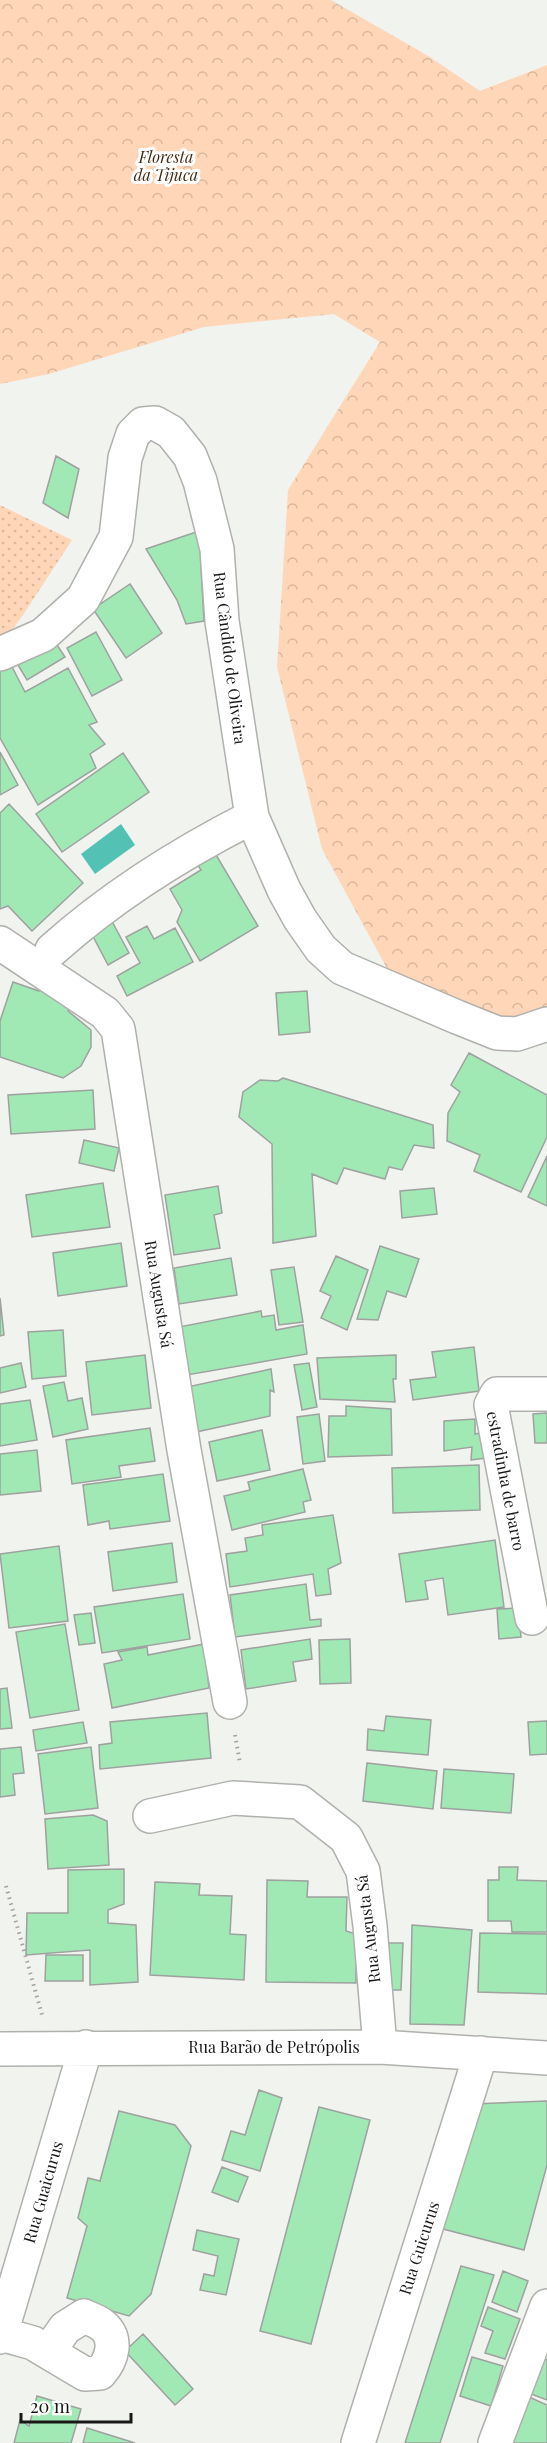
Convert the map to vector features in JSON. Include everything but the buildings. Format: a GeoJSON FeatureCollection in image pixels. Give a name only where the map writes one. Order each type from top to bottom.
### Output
{"type":"FeatureCollection","features":[{"type":"Feature","properties":{"kind":"street","name":"Rua Cândido de Oliveira"},"geometry":{"type":"LineString","coordinates":[[0,654],[43,635],[83,599],[116,537],[125,458],[133,434],[143,424],[155,423],[171,432],[190,456],[194,465],[217,549],[223,633],[252,817],[284,890],[300,919],[321,950],[342,968],[497,1033],[517,1034],[547,1024]]}},
{"type":"Feature","properties":{"kind":"street"},"geometry":{"type":"LineString","coordinates":[[52,950],[96,913],[209,838],[252,817]]}},
{"type":"Feature","properties":{"kind":"street","name":"Rua Augusta Sá"},"geometry":{"type":"LineString","coordinates":[[0,944],[105,1013],[118,1029],[184,1450],[231,1702]]}},
{"type":"Feature","properties":{"kind":"street","name":"estradinha de barro"},"geometry":{"type":"LineString","coordinates":[[532,1618],[491,1405],[497,1395],[504,1393],[547,1394]]}},
{"type":"Feature","properties":{"kind":"street","name":"Rua Augusta Sá"},"geometry":{"type":"LineString","coordinates":[[150,1816],[233,1798],[300,1802],[346,1838],[363,1871],[380,2047]]}},
{"type":"Feature","properties":{"kind":"street","name":"Rua Guaicurus"},"geometry":{"type":"LineString","coordinates":[[0,2335],[86,2047]]}},
{"type":"Feature","properties":{"kind":"street","name":"Rua Barão de Petrópolis"},"geometry":{"type":"LineString","coordinates":[[0,2049],[380,2047],[547,2058]]}},
{"type":"Feature","properties":{"kind":"street","name":"Rua Guicurus"},"geometry":{"type":"LineString","coordinates":[[358,2443],[482,2053]]}},
{"type":"Feature","properties":{"kind":"street"},"geometry":{"type":"LineString","coordinates":[[495,2443],[547,2306]]}},
{"type":"Feature","properties":{"kind":"street"},"geometry":{"type":"LineString","coordinates":[[0,2335],[33,2343],[49,2351]]}},
{"type":"Feature","properties":{"kind":"path"},"geometry":{"type":"LineString","coordinates":[[231,1702],[238,1761],[244,1765]]}},
{"type":"Feature","properties":{"kind":"path"},"geometry":{"type":"LineString","coordinates":[[6,1886],[41,2014],[46,2048]]}},
{"type":"Feature","properties":{"kind":"green space","name":"Floresta da Tijuca"},"geometry":{"type":"Polygon","coordinates":[[[0,0],[331,0],[430,57],[480,91],[547,65],[547,1024],[518,1031],[390,974],[322,849],[277,667],[288,490],[380,342],[334,314],[204,327],[49,374],[0,384],[0,0]]]}},
{"type":"Feature","properties":{"kind":"green space"},"geometry":{"type":"Polygon","coordinates":[[[0,505],[72,540],[21,618],[12,630],[0,639],[0,505]]]}},
{"type":"Feature","properties":{"kind":"water"},"geometry":{"type":"Polygon","coordinates":[[[121,824],[135,845],[95,874],[81,854],[121,824]]]}}]}
